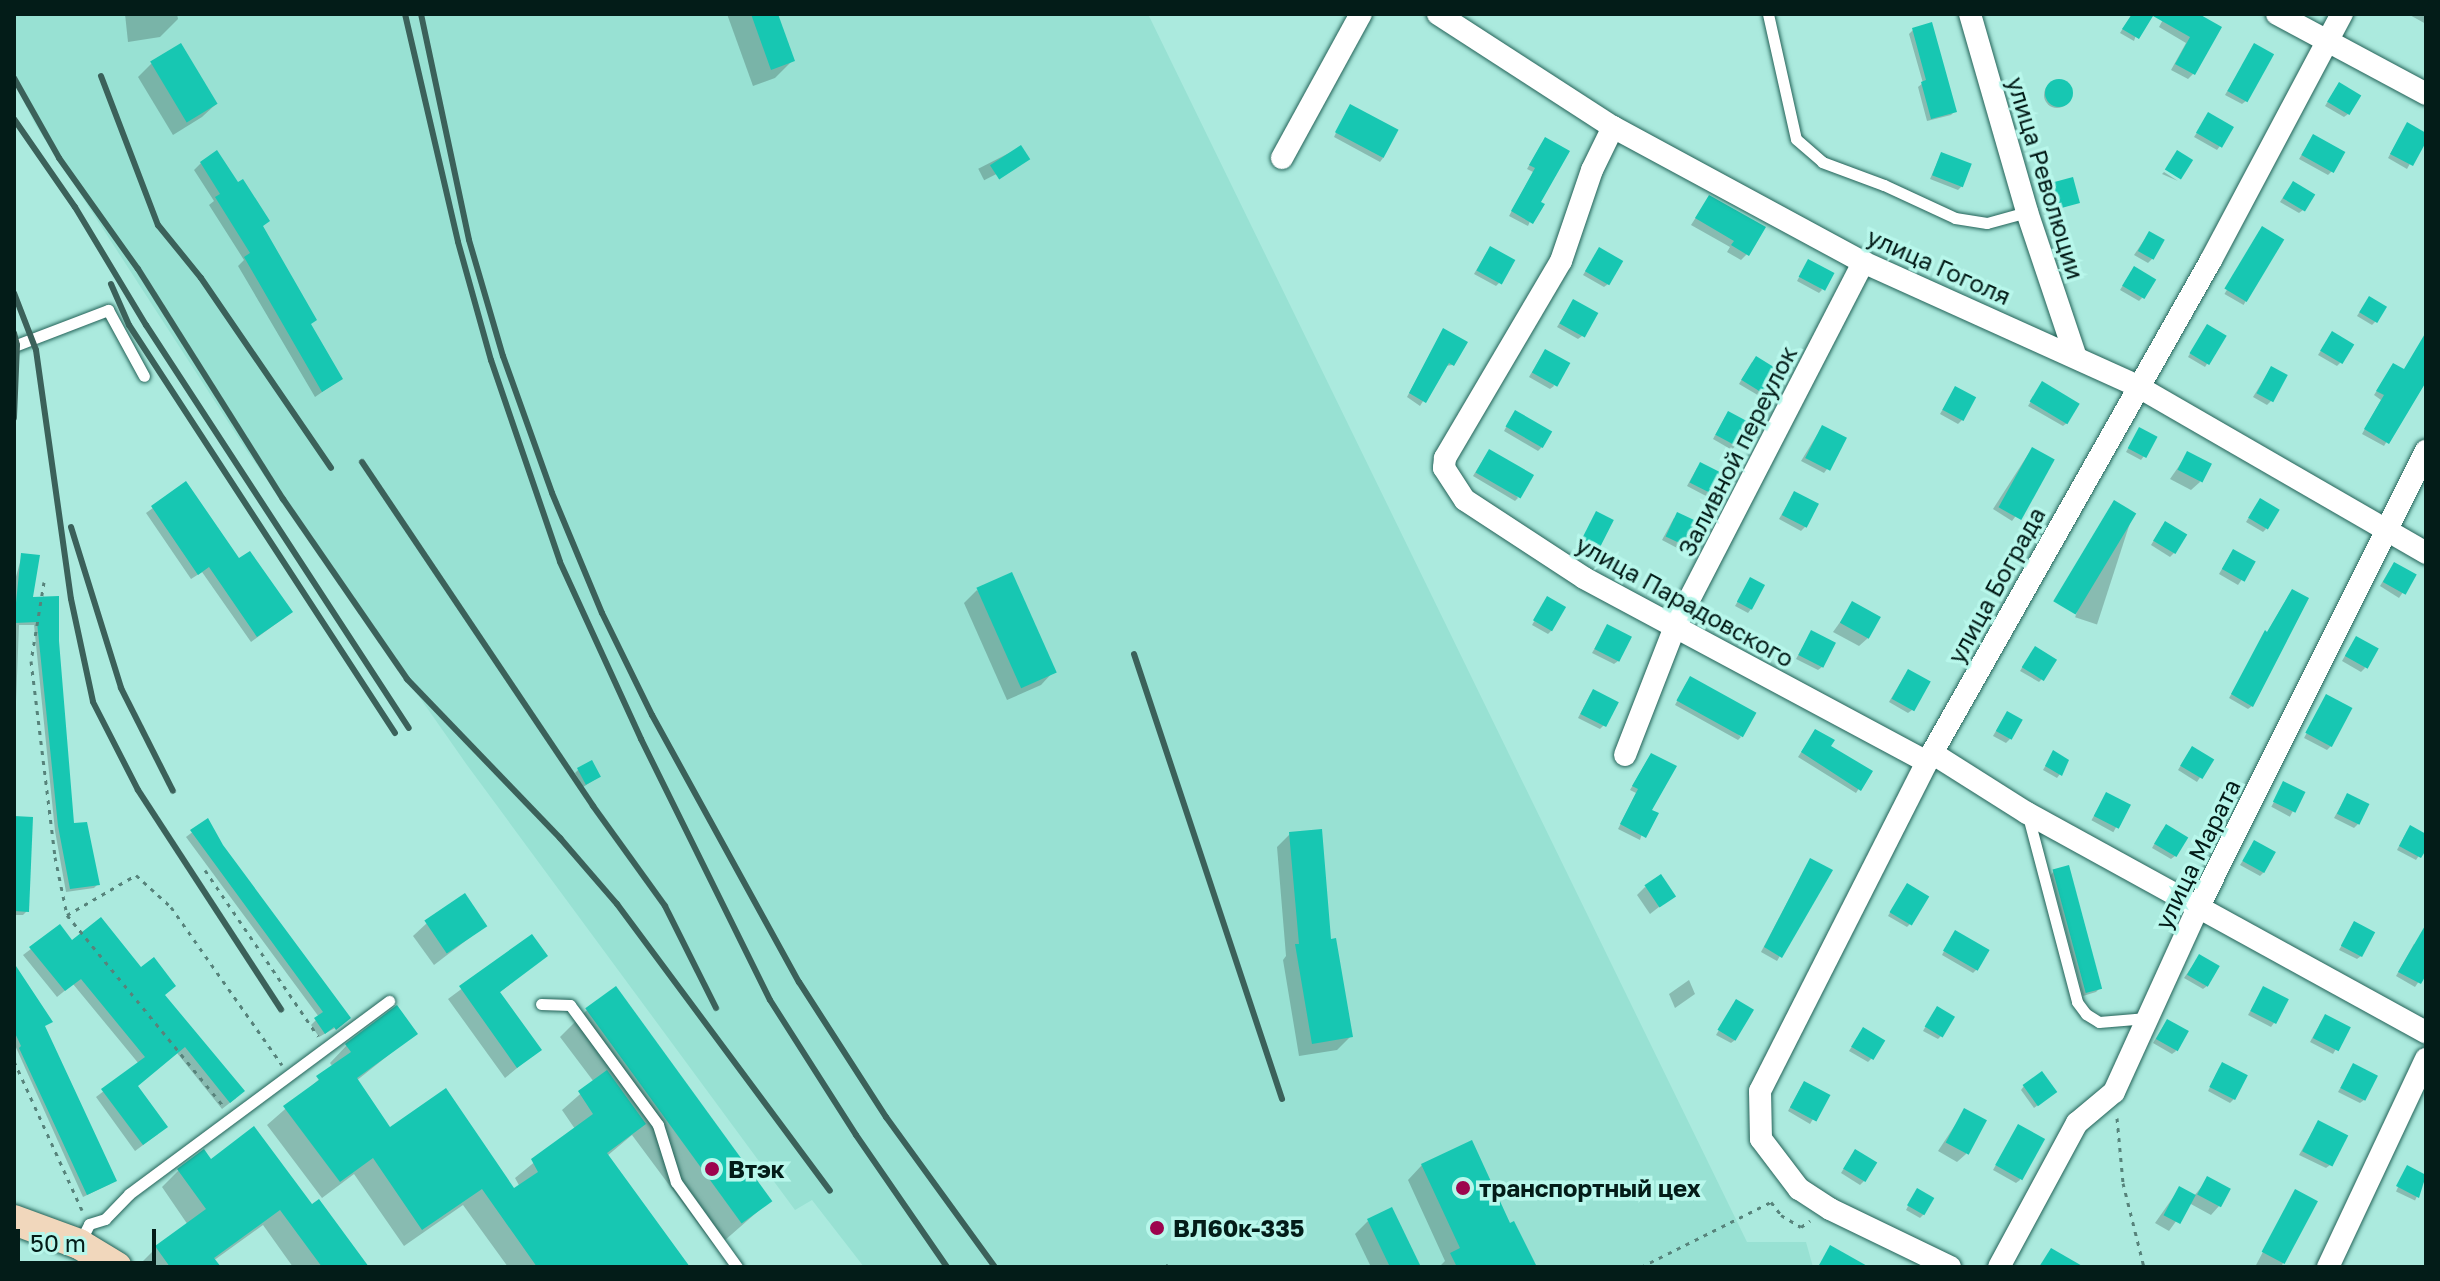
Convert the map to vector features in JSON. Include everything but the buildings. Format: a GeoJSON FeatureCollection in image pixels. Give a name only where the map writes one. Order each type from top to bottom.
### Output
{"type":"FeatureCollection","features":[{"type":"Feature","properties":{"kind":"street"},"geometry":{"type":"LineString","coordinates":[[1282,158],[1361,14]]}},
{"type":"Feature","properties":{"kind":"street","name":"улица Гоголя"},"geometry":{"type":"LineString","coordinates":[[1438,14],[1613,127],[1863,262],[2075,355],[2137,386],[2426,553]]}},
{"type":"Feature","properties":{"kind":"street","name":"улица Революции"},"geometry":{"type":"LineString","coordinates":[[1970,14],[2027,212],[2075,355]]}},
{"type":"Feature","properties":{"kind":"street"},"geometry":{"type":"LineString","coordinates":[[2277,14],[2426,94]]}},
{"type":"Feature","properties":{"kind":"street","name":"улица Бограда"},"geometry":{"type":"LineString","coordinates":[[1950,1267],[1830,1209],[1799,1189],[1761,1139],[1760,1091],[1930,758],[2137,386],[2211,260],[2342,14]]}},
{"type":"Feature","properties":{"kind":"street","name":"улица Парадовского"},"geometry":{"type":"LineString","coordinates":[[1613,127],[1592,170],[1561,261],[1445,458],[1444,468],[1465,500],[1584,578],[1930,758],[2426,1032]]}},
{"type":"Feature","properties":{"kind":"street","name":"Заливной переулок"},"geometry":{"type":"LineString","coordinates":[[1625,755],[1675,627],[1863,262]]}},
{"type":"Feature","properties":{"kind":"street","name":"улица Марата"},"geometry":{"type":"LineString","coordinates":[[1999,1267],[2077,1123],[2114,1092],[2198,908],[2426,451]]}},
{"type":"Feature","properties":{"kind":"street"},"geometry":{"type":"LineString","coordinates":[[2328,1267],[2426,1059]]}},
{"type":"Feature","properties":{"kind":"street"},"geometry":{"type":"LineString","coordinates":[[14,1220],[84,1234],[117,1267]]}},
{"type":"Feature","properties":{"kind":"lane"},"geometry":{"type":"LineString","coordinates":[[1768,14],[1796,139],[1822,162],[1884,185],[1955,218],[1987,223],[2027,212]]}},
{"type":"Feature","properties":{"kind":"lane"},"geometry":{"type":"LineString","coordinates":[[14,346],[108,310],[144,376]]}},
{"type":"Feature","properties":{"kind":"lane"},"geometry":{"type":"LineString","coordinates":[[2027,813],[2077,1002],[2086,1014],[2099,1022],[2147,1018]]}},
{"type":"Feature","properties":{"kind":"lane"},"geometry":{"type":"LineString","coordinates":[[84,1234],[105,1219],[129,1194],[389,1001]]}},
{"type":"Feature","properties":{"kind":"lane"},"geometry":{"type":"LineString","coordinates":[[541,1004],[570,1005],[579,1017],[658,1125],[676,1182],[737,1267]]}},
{"type":"Feature","properties":{"kind":"path"},"geometry":{"type":"LineString","coordinates":[[44,582],[31,661],[55,857],[67,915],[231,1117]]}},
{"type":"Feature","properties":{"kind":"path"},"geometry":{"type":"LineString","coordinates":[[205,870],[326,1047]]}},
{"type":"Feature","properties":{"kind":"path"},"geometry":{"type":"LineString","coordinates":[[67,915],[136,875],[171,907],[289,1074]]}},
{"type":"Feature","properties":{"kind":"path"},"geometry":{"type":"LineString","coordinates":[[14,1061],[84,1234]]}},
{"type":"Feature","properties":{"kind":"path"},"geometry":{"type":"LineString","coordinates":[[2114,1092],[2123,1183],[2144,1267]]}},
{"type":"Feature","properties":{"kind":"path"},"geometry":{"type":"LineString","coordinates":[[1641,1267],[1771,1202],[1781,1215],[1801,1227]]}},
{"type":"Feature","properties":{"kind":"shaded area"},"geometry":{"type":"Polygon","coordinates":[[[14,14],[1148,14],[1747,1242],[1806,1242],[1813,1267],[864,1267],[812,1200],[795,1210],[467,765],[247,451],[35,124],[14,82],[14,14]]]}},
{"type":"Feature","properties":{"kind":"railway"},"geometry":{"type":"LineString","coordinates":[[405,14],[458,242],[491,360],[560,562],[641,739],[770,1000],[856,1135],[947,1267]]}},
{"type":"Feature","properties":{"kind":"railway"},"geometry":{"type":"LineString","coordinates":[[421,14],[469,240],[503,356],[552,493],[602,613],[652,715],[799,982],[886,1117],[995,1267]]}},
{"type":"Feature","properties":{"kind":"railway"},"geometry":{"type":"LineString","coordinates":[[101,76],[158,225],[201,278],[331,468]]}},
{"type":"Feature","properties":{"kind":"railway"},"geometry":{"type":"LineString","coordinates":[[14,78],[59,158],[138,269],[283,499],[407,679],[560,838],[617,904],[830,1191]]}},
{"type":"Feature","properties":{"kind":"railway"},"geometry":{"type":"LineString","coordinates":[[14,119],[75,207],[146,325],[409,728]]}},
{"type":"Feature","properties":{"kind":"railway"},"geometry":{"type":"LineString","coordinates":[[111,284],[129,325],[395,733]]}},
{"type":"Feature","properties":{"kind":"railway"},"geometry":{"type":"LineString","coordinates":[[14,293],[36,350],[71,599],[93,702],[138,790],[281,1009]]}},
{"type":"Feature","properties":{"kind":"railway"},"geometry":{"type":"LineString","coordinates":[[14,333],[17,345],[14,418]]}},
{"type":"Feature","properties":{"kind":"railway"},"geometry":{"type":"LineString","coordinates":[[362,462],[593,806],[665,906],[716,1008]]}},
{"type":"Feature","properties":{"kind":"railway"},"geometry":{"type":"LineString","coordinates":[[71,527],[121,688],[173,791]]}},
{"type":"Feature","properties":{"kind":"railway"},"geometry":{"type":"LineString","coordinates":[[1134,654],[1282,1099]]}},
{"type":"Feature","properties":{"kind":"place","name":"Втэк"},"geometry":{"type":"Point","coordinates":[712,1169]}},
{"type":"Feature","properties":{"kind":"place","name":"транспортный цех"},"geometry":{"type":"Point","coordinates":[1463,1188]}},
{"type":"Feature","properties":{"kind":"place","name":"ВЛ60к-335"},"geometry":{"type":"Point","coordinates":[1157,1228]}}]}
